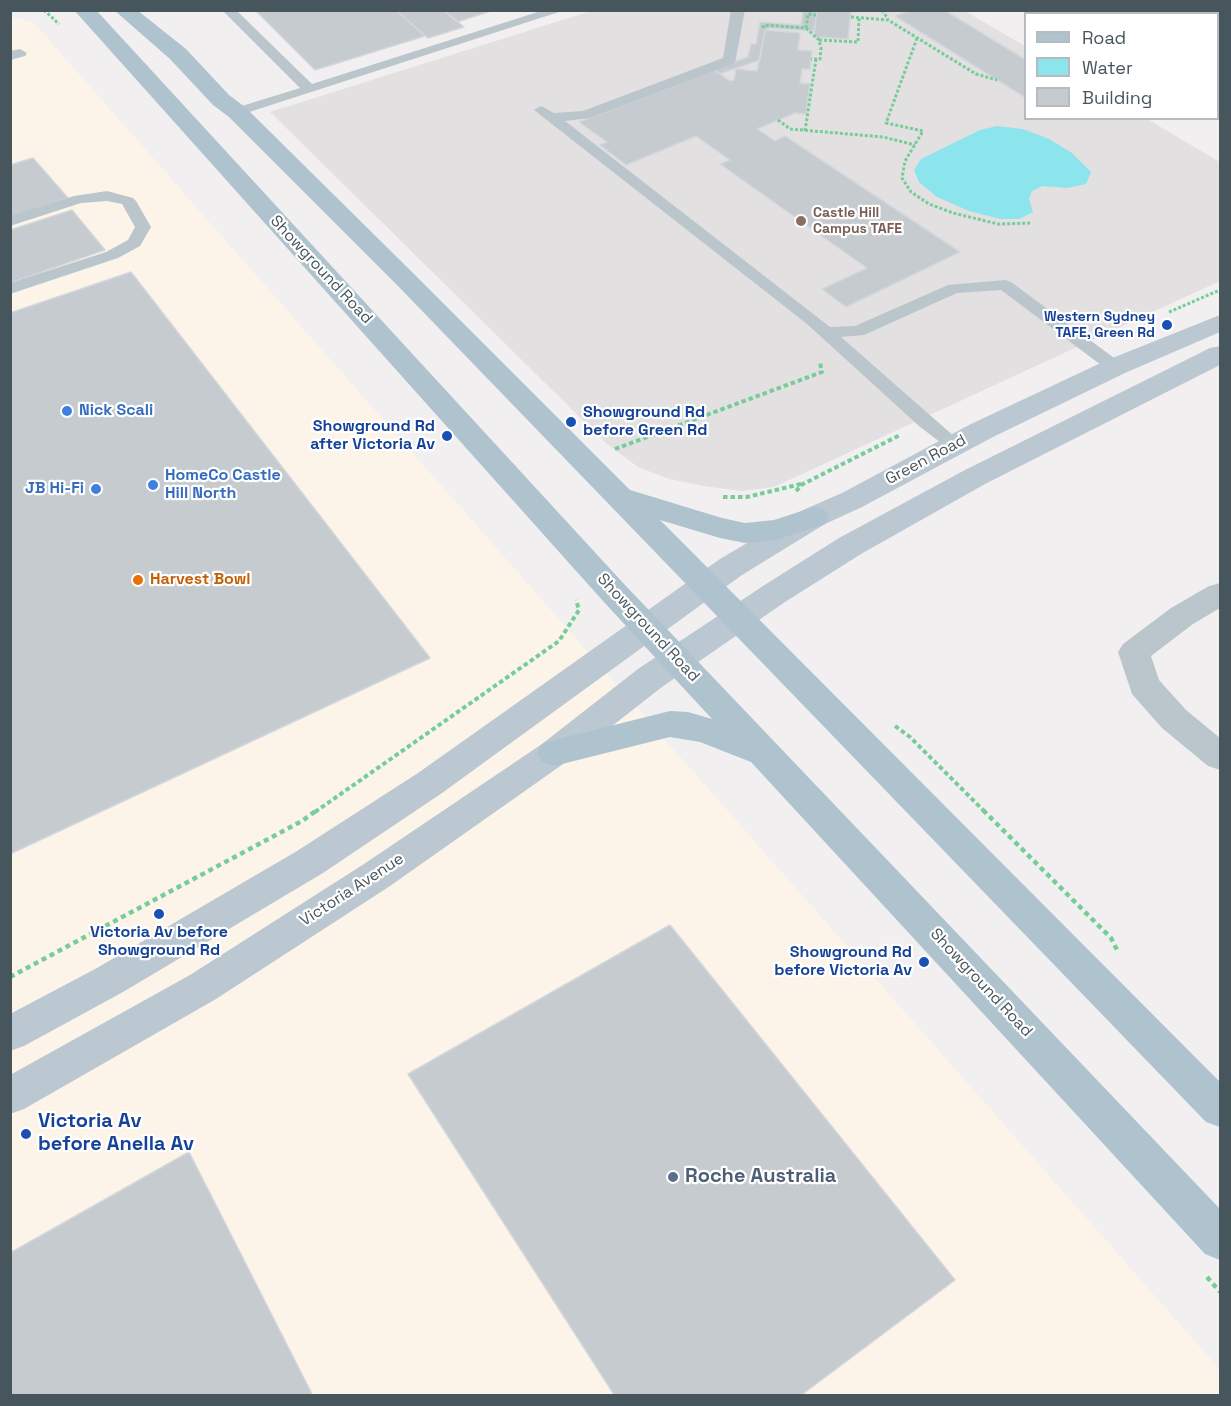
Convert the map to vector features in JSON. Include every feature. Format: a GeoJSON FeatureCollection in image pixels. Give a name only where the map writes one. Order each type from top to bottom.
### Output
{"type":"FeatureCollection","features":[{"type":"Feature","properties":{"kind":"main road","name":"Showground Road"},"geometry":{"type":"LineString","coordinates":[[84,10],[648,628],[1221,1239]]}},
{"type":"Feature","properties":{"kind":"main road"},"geometry":{"type":"LineString","coordinates":[[124,10],[178,54]]}},
{"type":"Feature","properties":{"kind":"main road"},"geometry":{"type":"LineString","coordinates":[[143,10],[178,54],[221,100],[237,112],[618,496],[1221,1109]]}},
{"type":"Feature","properties":{"kind":"main road","name":"Green Road"},"geometry":{"type":"LineString","coordinates":[[648,628],[731,567],[814,517],[1114,368],[1221,323]]}},
{"type":"Feature","properties":{"kind":"main road"},"geometry":{"type":"LineString","coordinates":[[677,659],[850,546],[975,477],[1221,354]]}},
{"type":"Feature","properties":{"kind":"main road"},"geometry":{"type":"LineString","coordinates":[[618,496],[720,528],[745,533],[776,530],[814,517]]}},
{"type":"Feature","properties":{"kind":"main road"},"geometry":{"type":"LineString","coordinates":[[10,1034],[110,980],[310,862],[430,783],[648,628]]}},
{"type":"Feature","properties":{"kind":"main road","name":"Victoria Avenue"},"geometry":{"type":"LineString","coordinates":[[10,1096],[203,987],[376,876],[554,753],[677,659]]}},
{"type":"Feature","properties":{"kind":"main road"},"geometry":{"type":"LineString","coordinates":[[554,753],[670,724],[688,725],[709,731],[766,754]]}},
{"type":"Feature","properties":{"kind":"street"},"geometry":{"type":"LineString","coordinates":[[1221,594],[1182,616],[1134,652],[1144,685],[1174,719],[1221,757]]}},
{"type":"Feature","properties":{"kind":"lane"},"geometry":{"type":"LineString","coordinates":[[228,10],[309,89]]}},
{"type":"Feature","properties":{"kind":"lane"},"geometry":{"type":"LineString","coordinates":[[237,112],[559,10]]}},
{"type":"Feature","properties":{"kind":"lane"},"geometry":{"type":"LineString","coordinates":[[738,10],[730,60],[585,115],[546,114],[826,332],[925,422],[955,445]]}},
{"type":"Feature","properties":{"kind":"lane"},"geometry":{"type":"LineString","coordinates":[[10,221],[79,199],[107,196],[128,201],[143,227],[134,243],[112,255],[10,289]]}},
{"type":"Feature","properties":{"kind":"lane"},"geometry":{"type":"LineString","coordinates":[[826,332],[858,331],[954,288],[1005,285],[1114,368]]}},
{"type":"Feature","properties":{"kind":"path"},"geometry":{"type":"LineString","coordinates":[[882,10],[888,20],[976,74],[997,80]]}},
{"type":"Feature","properties":{"kind":"path"},"geometry":{"type":"LineString","coordinates":[[806,28],[808,14],[816,15]]}},
{"type":"Feature","properties":{"kind":"path"},"geometry":{"type":"LineString","coordinates":[[850,17],[888,20]]}},
{"type":"Feature","properties":{"kind":"path"},"geometry":{"type":"LineString","coordinates":[[762,35],[764,25],[806,28],[819,39],[858,42],[859,18]]}},
{"type":"Feature","properties":{"kind":"path"},"geometry":{"type":"LineString","coordinates":[[917,38],[886,123],[923,131],[905,161],[902,178],[911,192],[929,204],[953,213],[998,224],[1032,223]]}},
{"type":"Feature","properties":{"kind":"path"},"geometry":{"type":"LineString","coordinates":[[811,59],[820,59],[819,39]]}},
{"type":"Feature","properties":{"kind":"path"},"geometry":{"type":"LineString","coordinates":[[805,131],[816,59]]}},
{"type":"Feature","properties":{"kind":"path"},"geometry":{"type":"LineString","coordinates":[[778,120],[790,129],[883,138],[915,145]]}},
{"type":"Feature","properties":{"kind":"path"},"geometry":{"type":"LineString","coordinates":[[615,449],[822,372],[816,336],[826,332]]}},
{"type":"Feature","properties":{"kind":"path"},"geometry":{"type":"LineString","coordinates":[[720,496],[747,497],[803,484]]}},
{"type":"Feature","properties":{"kind":"path"},"geometry":{"type":"LineString","coordinates":[[10,977],[302,821],[559,640],[579,610]]}},
{"type":"Feature","properties":{"kind":"shaded area","name":"Castle Hill Campus TAFE"},"geometry":{"type":"Polygon","coordinates":[[[591,11],[965,11],[1024,45],[1024,120],[1149,120],[1220,162],[1220,281],[774,487],[741,491],[704,486],[669,479],[638,467],[606,443],[270,112],[591,11]]]}},
{"type":"Feature","properties":{"kind":"shaded area"},"geometry":{"type":"Polygon","coordinates":[[[10,16],[34,23],[1220,1370],[1220,1395],[11,1395],[10,16]]]}},
{"type":"Feature","properties":{"kind":"water"},"geometry":{"type":"Polygon","coordinates":[[[997,126],[1023,129],[1049,139],[1072,153],[1091,172],[1086,184],[1067,188],[1042,186],[1032,191],[1029,199],[1033,212],[1019,219],[1000,219],[969,211],[937,197],[919,182],[914,170],[921,159],[980,130],[997,126]]]}},
{"type":"Feature","properties":{"kind":"building"},"geometry":{"type":"Polygon","coordinates":[[[255,10],[396,10],[425,36],[315,70],[255,10]]]}},
{"type":"Feature","properties":{"kind":"building"},"geometry":{"type":"Polygon","coordinates":[[[396,10],[444,10],[464,27],[428,38],[396,10]]]}},
{"type":"Feature","properties":{"kind":"building"},"geometry":{"type":"Polygon","coordinates":[[[444,10],[494,10],[457,22],[444,10]]]}},
{"type":"Feature","properties":{"kind":"building"},"geometry":{"type":"Polygon","coordinates":[[[803,10],[817,10],[814,31],[769,28],[765,30],[760,60],[719,74],[714,70],[748,57],[751,44],[756,44],[760,22],[801,25],[803,10]]]}},
{"type":"Feature","properties":{"kind":"building"},"geometry":{"type":"Polygon","coordinates":[[[817,10],[851,10],[848,39],[814,37],[817,10]]]}},
{"type":"Feature","properties":{"kind":"building"},"geometry":{"type":"Polygon","coordinates":[[[911,10],[944,10],[1024,59],[1024,97],[895,16],[911,10]]]}},
{"type":"Feature","properties":{"kind":"building"},"geometry":{"type":"Polygon","coordinates":[[[765,30],[800,33],[798,50],[812,51],[810,69],[802,69],[800,83],[810,84],[806,114],[795,113],[757,129],[775,141],[785,136],[960,252],[846,307],[822,289],[867,268],[720,164],[730,160],[696,136],[626,165],[600,145],[607,142],[579,122],[714,70],[730,81],[734,80],[736,69],[757,71],[765,30]]]}},
{"type":"Feature","properties":{"kind":"building"},"geometry":{"type":"Polygon","coordinates":[[[33,158],[68,198],[10,218],[10,165],[33,158]]]}},
{"type":"Feature","properties":{"kind":"building"},"geometry":{"type":"Polygon","coordinates":[[[72,210],[105,250],[10,283],[10,230],[72,210]]]}},
{"type":"Feature","properties":{"kind":"building","name":"HomeCo Castle Hill North"},"geometry":{"type":"Polygon","coordinates":[[[131,272],[430,658],[10,854],[10,313],[131,272]]]}},
{"type":"Feature","properties":{"kind":"building","name":"Roche Australia"},"geometry":{"type":"Polygon","coordinates":[[[670,925],[955,1280],[800,1396],[615,1396],[408,1074],[670,925]]]}},
{"type":"Feature","properties":{"kind":"building"},"geometry":{"type":"Polygon","coordinates":[[[189,1152],[313,1396],[10,1396],[10,1253],[189,1152]]]}},
{"type":"Feature","properties":{"kind":"place","name":"Castle Hill Campus TAFE"},"geometry":{"type":"Point","coordinates":[801,221]}},
{"type":"Feature","properties":{"kind":"place","name":"Western Sydney TAFE, Green Rd"},"geometry":{"type":"Point","coordinates":[1167,325]}},
{"type":"Feature","properties":{"kind":"place","name":"Nick Scali"},"geometry":{"type":"Point","coordinates":[67,411]}},
{"type":"Feature","properties":{"kind":"place","name":"Showground Rd before Green Rd"},"geometry":{"type":"Point","coordinates":[571,422]}},
{"type":"Feature","properties":{"kind":"place","name":"Showground Rd after Victoria Av"},"geometry":{"type":"Point","coordinates":[447,436]}},
{"type":"Feature","properties":{"kind":"place","name":"HomeCo Castle Hill North"},"geometry":{"type":"Point","coordinates":[153,485]}},
{"type":"Feature","properties":{"kind":"place","name":"JB Hi-Fi"},"geometry":{"type":"Point","coordinates":[96,489]}},
{"type":"Feature","properties":{"kind":"place","name":"Harvest Bowl"},"geometry":{"type":"Point","coordinates":[138,580]}},
{"type":"Feature","properties":{"kind":"place","name":"Victoria Av before Showground Rd"},"geometry":{"type":"Point","coordinates":[159,914]}},
{"type":"Feature","properties":{"kind":"place","name":"Showground Rd before Victoria Av"},"geometry":{"type":"Point","coordinates":[924,962]}},
{"type":"Feature","properties":{"kind":"place","name":"Victoria Av before Anella Av"},"geometry":{"type":"Point","coordinates":[26,1134]}},
{"type":"Feature","properties":{"kind":"place","name":"Roche Australia"},"geometry":{"type":"Point","coordinates":[673,1177]}}]}
